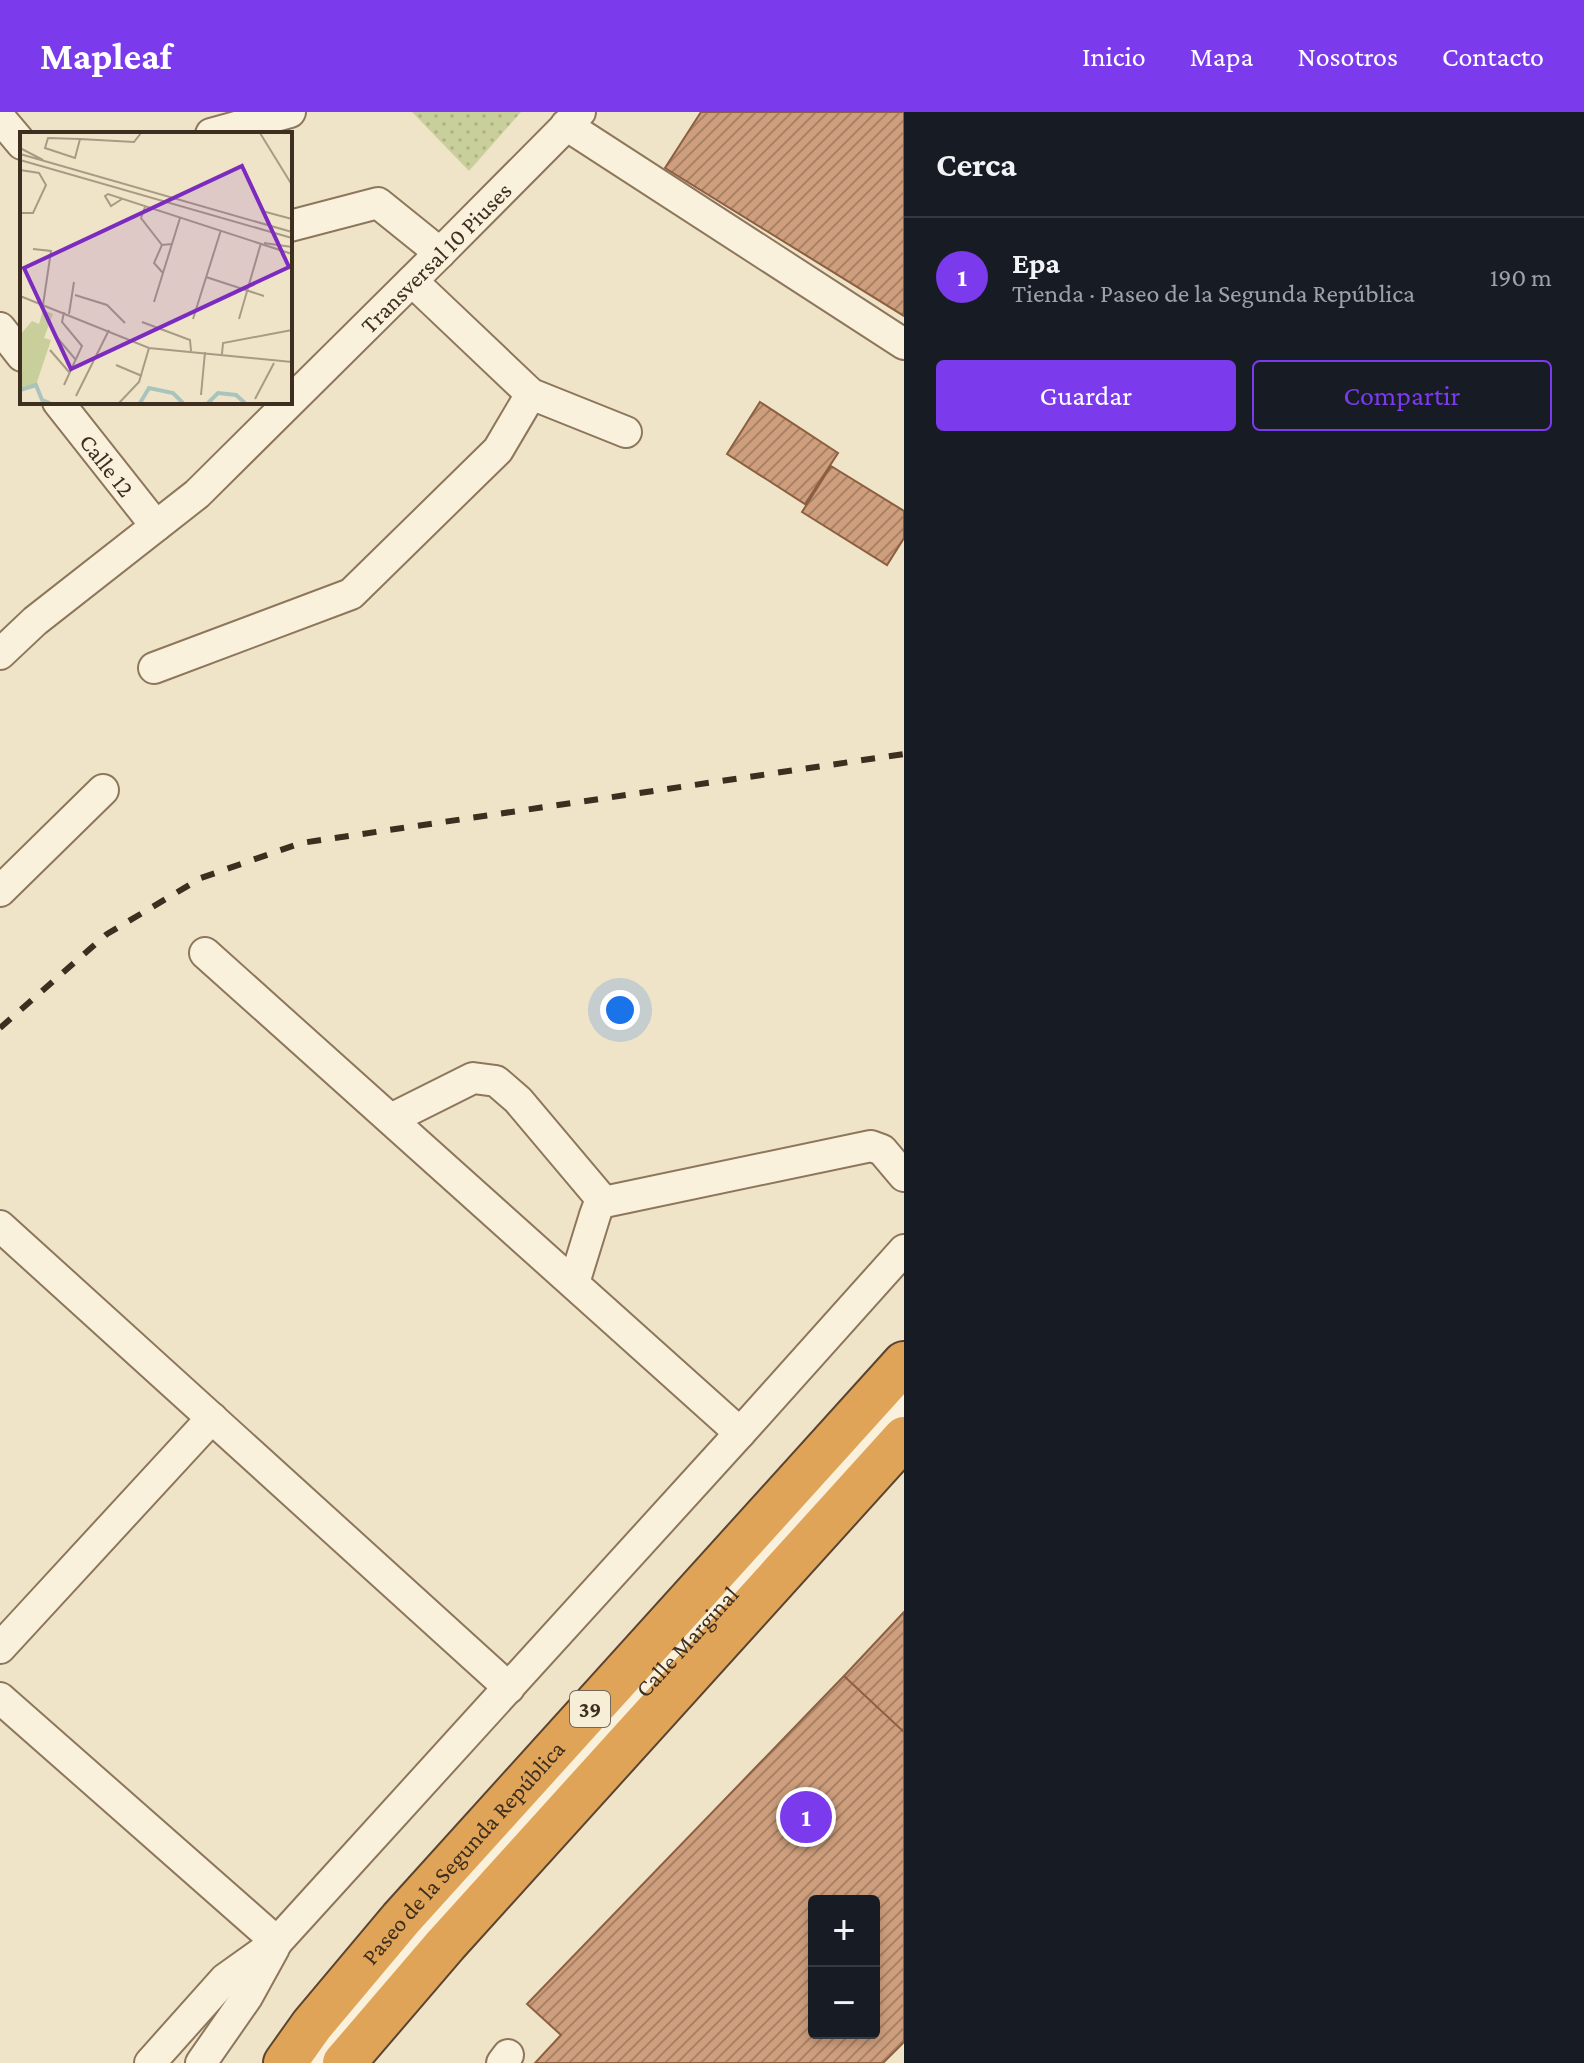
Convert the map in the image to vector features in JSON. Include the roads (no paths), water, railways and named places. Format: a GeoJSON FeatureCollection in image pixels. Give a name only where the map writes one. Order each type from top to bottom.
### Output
{"type":"FeatureCollection","features":[{"type":"Feature","properties":{"kind":"highway","name":"Paseo de la Segunda República"},"geometry":{"type":"LineString","coordinates":[[285,2063],[312,2025],[411,1907],[904,1363]]}},
{"type":"Feature","properties":{"kind":"highway","name":"Paseo de la Segunda República"},"geometry":{"type":"LineString","coordinates":[[344,2063],[446,1944],[904,1438]]}},
{"type":"Feature","properties":{"kind":"street"},"geometry":{"type":"LineString","coordinates":[[218,132],[290,112]]}},
{"type":"Feature","properties":{"kind":"street"},"geometry":{"type":"LineString","coordinates":[[0,118],[20,142]]}},
{"type":"Feature","properties":{"kind":"street"},"geometry":{"type":"LineString","coordinates":[[573,119],[904,344]]}},
{"type":"Feature","properties":{"kind":"street","name":"Transversal 10 Piuses"},"geometry":{"type":"LineString","coordinates":[[292,400],[573,119]]}},
{"type":"Feature","properties":{"kind":"street"},"geometry":{"type":"LineString","coordinates":[[292,225],[378,203],[440,253]]}},
{"type":"Feature","properties":{"kind":"street"},"geometry":{"type":"LineString","coordinates":[[412,281],[531,394],[626,432]]}},
{"type":"Feature","properties":{"kind":"street"},"geometry":{"type":"LineString","coordinates":[[0,328],[20,353]]}},
{"type":"Feature","properties":{"kind":"street"},"geometry":{"type":"LineString","coordinates":[[154,668],[351,594],[498,450],[531,394]]}},
{"type":"Feature","properties":{"kind":"street","name":"Calle 12"},"geometry":{"type":"LineString","coordinates":[[60,404],[156,526]]}},
{"type":"Feature","properties":{"kind":"street","name":"Transversal 10 Piuses"},"geometry":{"type":"LineString","coordinates":[[0,654],[35,621],[197,494],[288,404]]}},
{"type":"Feature","properties":{"kind":"street"},"geometry":{"type":"LineString","coordinates":[[0,891],[103,790]]}},
{"type":"Feature","properties":{"kind":"street"},"geometry":{"type":"LineString","coordinates":[[205,953],[740,1433]]}},
{"type":"Feature","properties":{"kind":"street"},"geometry":{"type":"LineString","coordinates":[[391,1119],[473,1078],[496,1081],[518,1100],[604,1202]]}},
{"type":"Feature","properties":{"kind":"street"},"geometry":{"type":"LineString","coordinates":[[574,1283],[595,1215],[604,1202],[871,1146],[882,1150],[904,1176]]}},
{"type":"Feature","properties":{"kind":"street"},"geometry":{"type":"LineString","coordinates":[[0,1226],[509,1688]]}},
{"type":"Feature","properties":{"kind":"street"},"geometry":{"type":"LineString","coordinates":[[150,2063],[225,1979],[277,1942],[904,1250]]}},
{"type":"Feature","properties":{"kind":"street","name":"Calle Marginal"},"geometry":{"type":"LineString","coordinates":[[312,2063],[397,1960],[904,1401]]}},
{"type":"Feature","properties":{"kind":"street"},"geometry":{"type":"LineString","coordinates":[[0,1648],[212,1418]]}},
{"type":"Feature","properties":{"kind":"street"},"geometry":{"type":"LineString","coordinates":[[0,1698],[277,1942]]}},
{"type":"Feature","properties":{"kind":"street"},"geometry":{"type":"LineString","coordinates":[[201,2063],[247,1997],[277,1942]]}},
{"type":"Feature","properties":{"kind":"railway"},"geometry":{"type":"LineString","coordinates":[[0,1028],[107,934],[201,878],[301,843],[904,754]]}},
{"type":"Feature","properties":{"kind":"place","name":"Epa"},"geometry":{"type":"Point","coordinates":[806,1817]}}]}
